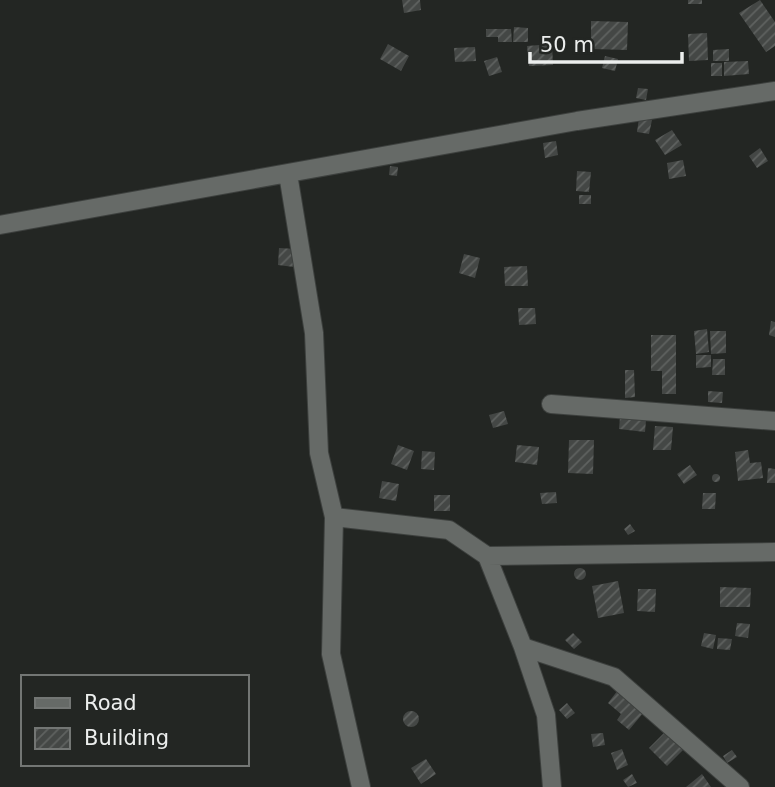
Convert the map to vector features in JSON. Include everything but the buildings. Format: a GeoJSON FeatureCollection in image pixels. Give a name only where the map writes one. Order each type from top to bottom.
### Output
{"type":"FeatureCollection","features":[{"type":"Feature","properties":{"kind":"street"},"geometry":{"type":"LineString","coordinates":[[0,225],[578,121],[775,91]]}},
{"type":"Feature","properties":{"kind":"street"},"geometry":{"type":"LineString","coordinates":[[288,174],[314,333],[319,453],[334,517],[331,654],[361,787]]}},
{"type":"Feature","properties":{"kind":"street"},"geometry":{"type":"LineString","coordinates":[[551,404],[775,421]]}},
{"type":"Feature","properties":{"kind":"street"},"geometry":{"type":"LineString","coordinates":[[334,517],[449,530],[487,556],[546,715],[552,787]]}},
{"type":"Feature","properties":{"kind":"street"},"geometry":{"type":"LineString","coordinates":[[487,556],[775,552]]}},
{"type":"Feature","properties":{"kind":"street"},"geometry":{"type":"LineString","coordinates":[[523,647],[614,677],[740,787]]}}]}
